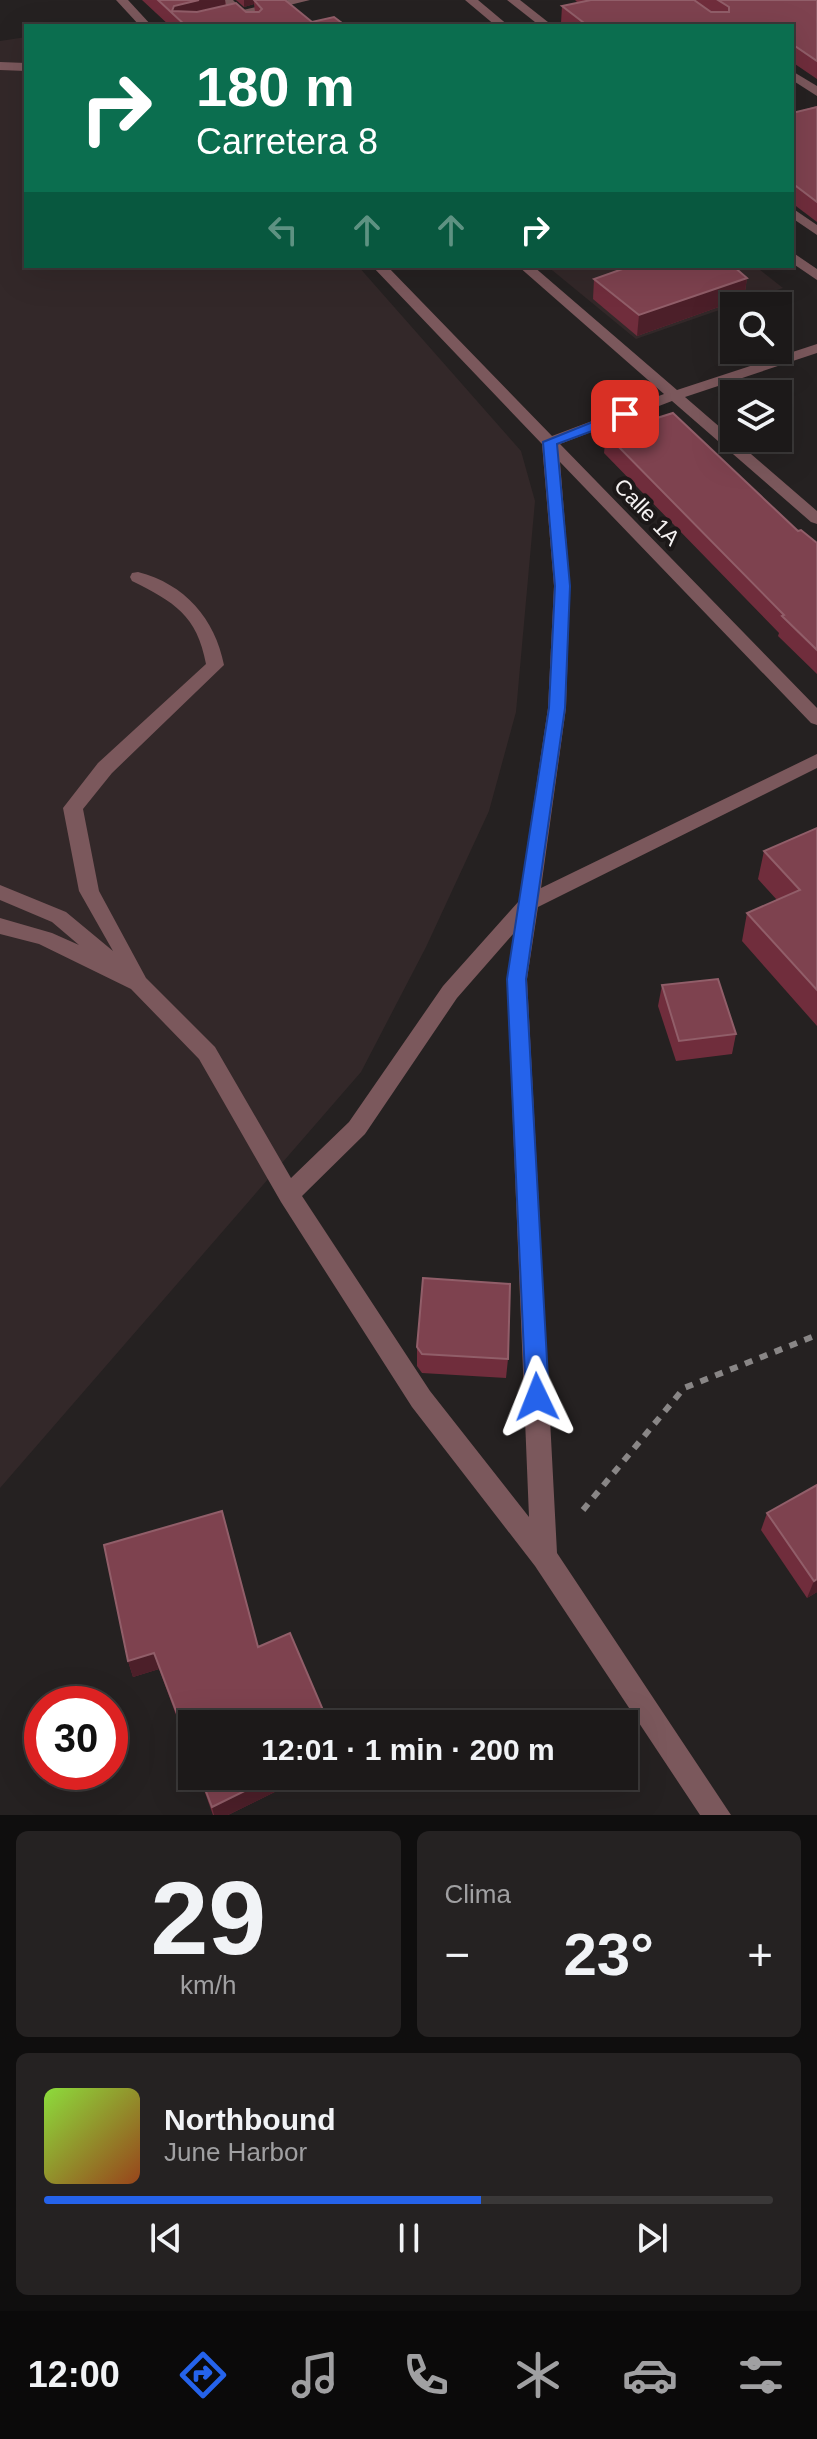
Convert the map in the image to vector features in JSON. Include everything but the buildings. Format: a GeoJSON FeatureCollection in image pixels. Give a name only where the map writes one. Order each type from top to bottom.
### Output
{"type":"FeatureCollection","features":[{"type":"Feature","properties":{"kind":"street"},"geometry":{"type":"LineString","coordinates":[[122,0],[144,24]]}},
{"type":"Feature","properties":{"kind":"street"},"geometry":{"type":"LineString","coordinates":[[226,0],[252,24]]}},
{"type":"Feature","properties":{"kind":"street"},"geometry":{"type":"LineString","coordinates":[[192,24],[304,0]]}},
{"type":"Feature","properties":{"kind":"street"},"geometry":{"type":"LineString","coordinates":[[471,0],[501,24]]}},
{"type":"Feature","properties":{"kind":"street"},"geometry":{"type":"LineString","coordinates":[[513,0],[544,24]]}},
{"type":"Feature","properties":{"kind":"street"},"geometry":{"type":"LineString","coordinates":[[0,66],[24,67]]}},
{"type":"Feature","properties":{"kind":"street"},"geometry":{"type":"LineString","coordinates":[[794,76],[817,92]]}},
{"type":"Feature","properties":{"kind":"street"},"geometry":{"type":"LineString","coordinates":[[794,214],[817,231]]}},
{"type":"Feature","properties":{"kind":"street"},"geometry":{"type":"LineString","coordinates":[[794,258],[817,276]]}},
{"type":"Feature","properties":{"kind":"street","name":"Calle 1A"},"geometry":{"type":"LineString","coordinates":[[381,268],[817,719]]}},
{"type":"Feature","properties":{"kind":"street"},"geometry":{"type":"LineString","coordinates":[[527,268],[817,519]]}},
{"type":"Feature","properties":{"kind":"street"},"geometry":{"type":"LineString","coordinates":[[544,1557],[517,979],[557,708],[562,586],[550,442],[675,395],[817,348]]}},
{"type":"Feature","properties":{"kind":"street"},"geometry":{"type":"LineString","coordinates":[[138,577],[178,596],[205,625],[215,665],[105,768],[73,808],[89,891],[138,983]]}},
{"type":"Feature","properties":{"kind":"street"},"geometry":{"type":"LineString","coordinates":[[289,1195],[357,1128],[450,992],[529,903],[817,760]]}},
{"type":"Feature","properties":{"kind":"street"},"geometry":{"type":"LineString","coordinates":[[0,892],[59,917],[138,983],[207,1053],[289,1195],[421,1399],[544,1557],[717,1815]]}},
{"type":"Feature","properties":{"kind":"street"},"geometry":{"type":"LineString","coordinates":[[0,926],[45,938],[138,983]]}},
{"type":"Feature","properties":{"kind":"path"},"geometry":{"type":"LineString","coordinates":[[544,1557],[684,1388],[817,1335]]}},
{"type":"Feature","properties":{"kind":"shaded area"},"geometry":{"type":"Polygon","coordinates":[[[24,37],[24,268],[360,268],[521,451],[535,501],[516,712],[489,811],[426,947],[361,1072],[0,1488],[0,41],[24,37]]]}},
{"type":"Feature","properties":{"kind":"shaded area"},"geometry":{"type":"Polygon","coordinates":[[[549,268],[758,268],[783,288],[771,292],[720,292],[720,310],[636,339],[549,268]]]}},
{"type":"Feature","properties":{"kind":"route"},"geometry":{"type":"LineString","coordinates":[[537,1397],[517,979],[557,708],[562,586],[550,442],[625,414]]}}]}
